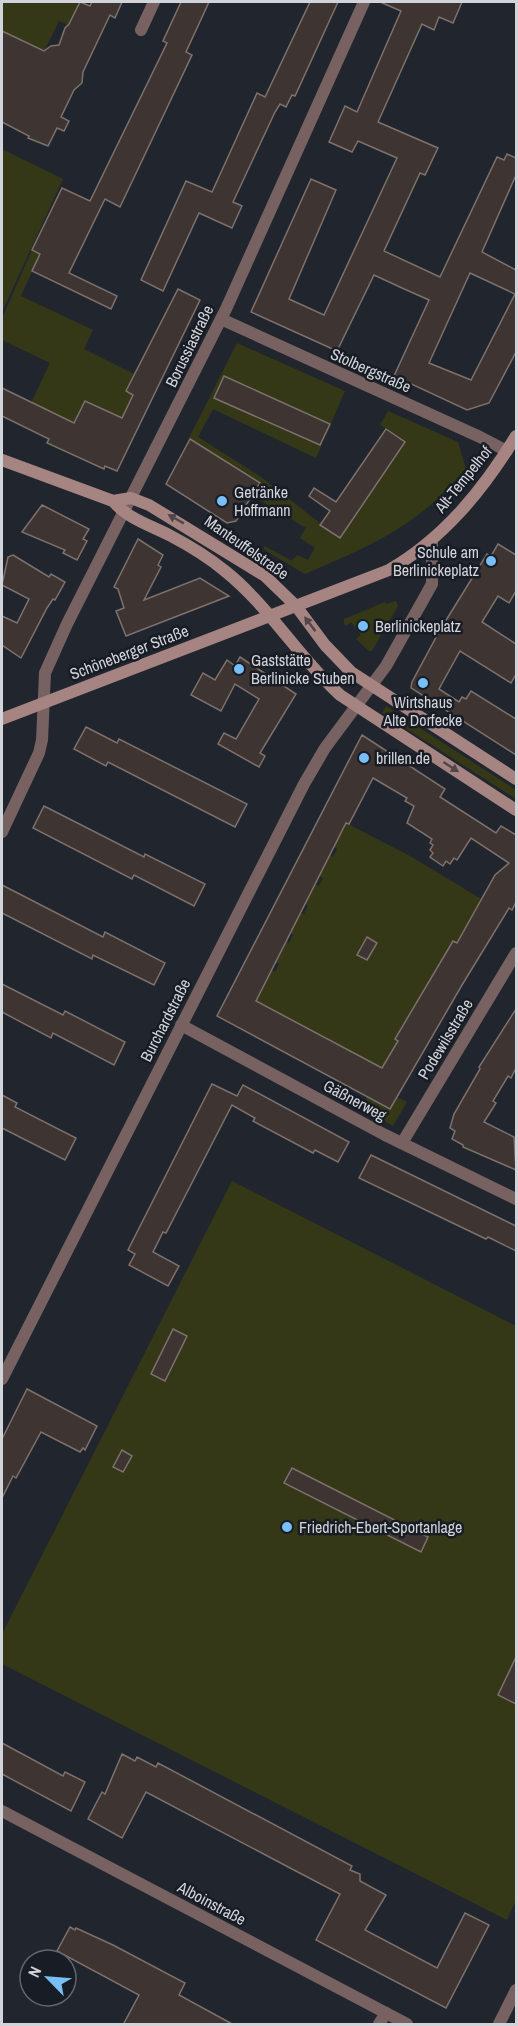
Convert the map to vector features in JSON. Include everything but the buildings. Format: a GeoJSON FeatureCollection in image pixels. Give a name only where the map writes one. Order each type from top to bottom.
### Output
{"type":"FeatureCollection","features":[{"type":"Feature","properties":{"kind":"main road","name":"Alt-Tempelhof"},"geometry":{"type":"LineString","coordinates":[[296,606],[389,570],[432,540],[472,499],[516,436]]}},
{"type":"Feature","properties":{"kind":"main road","name":"Manteuffelstraße"},"geometry":{"type":"LineString","coordinates":[[2,460],[113,501],[131,498],[177,520],[247,563],[282,590],[334,655],[351,672],[516,779]]}},
{"type":"Feature","properties":{"kind":"main road","name":"Manteuffelstraße"},"geometry":{"type":"LineString","coordinates":[[113,501],[123,513],[170,535],[210,559],[246,590],[323,680],[356,706],[516,810]]}},
{"type":"Feature","properties":{"kind":"main road","name":"Schöneberger Straße"},"geometry":{"type":"LineString","coordinates":[[2,719],[296,606]]}},
{"type":"Feature","properties":{"kind":"street"},"geometry":{"type":"LineString","coordinates":[[141,30],[154,2]]}},
{"type":"Feature","properties":{"kind":"street","name":"Borussiastraße"},"geometry":{"type":"LineString","coordinates":[[2,832],[39,753],[45,673],[66,624],[221,319],[363,2]]}},
{"type":"Feature","properties":{"kind":"street","name":"Stolbergstraße"},"geometry":{"type":"LineString","coordinates":[[221,319],[507,451]]}},
{"type":"Feature","properties":{"kind":"street"},"geometry":{"type":"LineString","coordinates":[[372,686],[386,666],[432,584],[432,540]]}},
{"type":"Feature","properties":{"kind":"street","name":"Burchardstraße"},"geometry":{"type":"LineString","coordinates":[[2,1379],[304,784],[325,748],[372,686]]}},
{"type":"Feature","properties":{"kind":"street","name":"Podewilsstraße"},"geometry":{"type":"LineString","coordinates":[[402,1143],[516,952]]}},
{"type":"Feature","properties":{"kind":"street","name":"Gäßnerweg"},"geometry":{"type":"LineString","coordinates":[[181,1025],[402,1143],[516,1199]]}},
{"type":"Feature","properties":{"kind":"street","name":"Alboinstraße"},"geometry":{"type":"LineString","coordinates":[[3,1814],[407,2025]]}},
{"type":"Feature","properties":{"kind":"street"},"geometry":{"type":"LineString","coordinates":[[500,2025],[516,1990]]}},
{"type":"Feature","properties":{"kind":"street"},"geometry":{"type":"LineString","coordinates":[[379,2025],[386,2013]]}},
{"type":"Feature","properties":{"kind":"green space"},"geometry":{"type":"Polygon","coordinates":[[[2,2],[80,2],[69,25],[59,21],[44,52],[2,31],[2,2]]]}},
{"type":"Feature","properties":{"kind":"green space"},"geometry":{"type":"Polygon","coordinates":[[[2,149],[63,179],[2,312],[2,149]]]}},
{"type":"Feature","properties":{"kind":"green space"},"geometry":{"type":"Polygon","coordinates":[[[32,250],[40,254],[21,296],[93,330],[84,349],[134,374],[126,391],[133,395],[121,420],[85,401],[79,413],[102,440],[31,403],[50,363],[2,340],[2,318],[32,250]]]}},
{"type":"Feature","properties":{"kind":"green space"},"geometry":{"type":"Polygon","coordinates":[[[237,343],[345,391],[316,458],[213,409],[198,437],[261,477],[339,538],[405,442],[380,425],[388,411],[458,442],[466,469],[430,506],[411,520],[352,554],[305,574],[263,549],[265,546],[292,561],[297,555],[308,560],[315,548],[300,538],[306,528],[258,499],[260,496],[254,492],[259,483],[189,438],[237,343]]]}},
{"type":"Feature","properties":{"kind":"green space"},"geometry":{"type":"Polygon","coordinates":[[[396,601],[398,606],[372,651],[356,639],[361,635],[351,622],[346,626],[344,624],[344,619],[385,602],[386,604],[396,601]]]}},
{"type":"Feature","properties":{"kind":"green space"},"geometry":{"type":"Polygon","coordinates":[[[386,706],[516,790],[516,799],[382,713],[386,706]]]}},
{"type":"Feature","properties":{"kind":"green space"},"geometry":{"type":"Polygon","coordinates":[[[346,823],[410,856],[483,900],[457,943],[453,942],[395,1039],[398,1041],[381,1076],[268,1012],[252,998],[271,970],[275,972],[279,964],[275,962],[286,941],[289,943],[293,935],[290,933],[300,913],[304,914],[308,906],[305,904],[315,884],[319,886],[323,878],[319,876],[330,855],[333,857],[337,849],[334,847],[346,823]]]}},
{"type":"Feature","properties":{"kind":"green space"},"geometry":{"type":"Polygon","coordinates":[[[367,1097],[397,1097],[407,1102],[393,1126],[361,1108],[367,1097]]]}},
{"type":"Feature","properties":{"kind":"green space","name":"Friedrich-Ebert-Sportanlage"},"geometry":{"type":"Polygon","coordinates":[[[232,1181],[516,1326],[516,1900],[507,1920],[2,1664],[2,1634],[232,1181]]]}},
{"type":"Feature","properties":{"kind":"place","name":"Getränke Hoffmann"},"geometry":{"type":"Point","coordinates":[222,501]}},
{"type":"Feature","properties":{"kind":"place","name":"Schule am Berlinickeplatz"},"geometry":{"type":"Point","coordinates":[491,561]}},
{"type":"Feature","properties":{"kind":"place","name":"Berlinickeplatz"},"geometry":{"type":"Point","coordinates":[363,626]}},
{"type":"Feature","properties":{"kind":"place","name":"Gaststätte Berlinicke Stuben"},"geometry":{"type":"Point","coordinates":[239,669]}},
{"type":"Feature","properties":{"kind":"place","name":"Wirtshaus Alte Dorfecke"},"geometry":{"type":"Point","coordinates":[423,683]}},
{"type":"Feature","properties":{"kind":"place","name":"brillen.de"},"geometry":{"type":"Point","coordinates":[364,758]}},
{"type":"Feature","properties":{"kind":"place","name":"Friedrich-Ebert-Sportanlage"},"geometry":{"type":"Point","coordinates":[287,1527]}}]}
